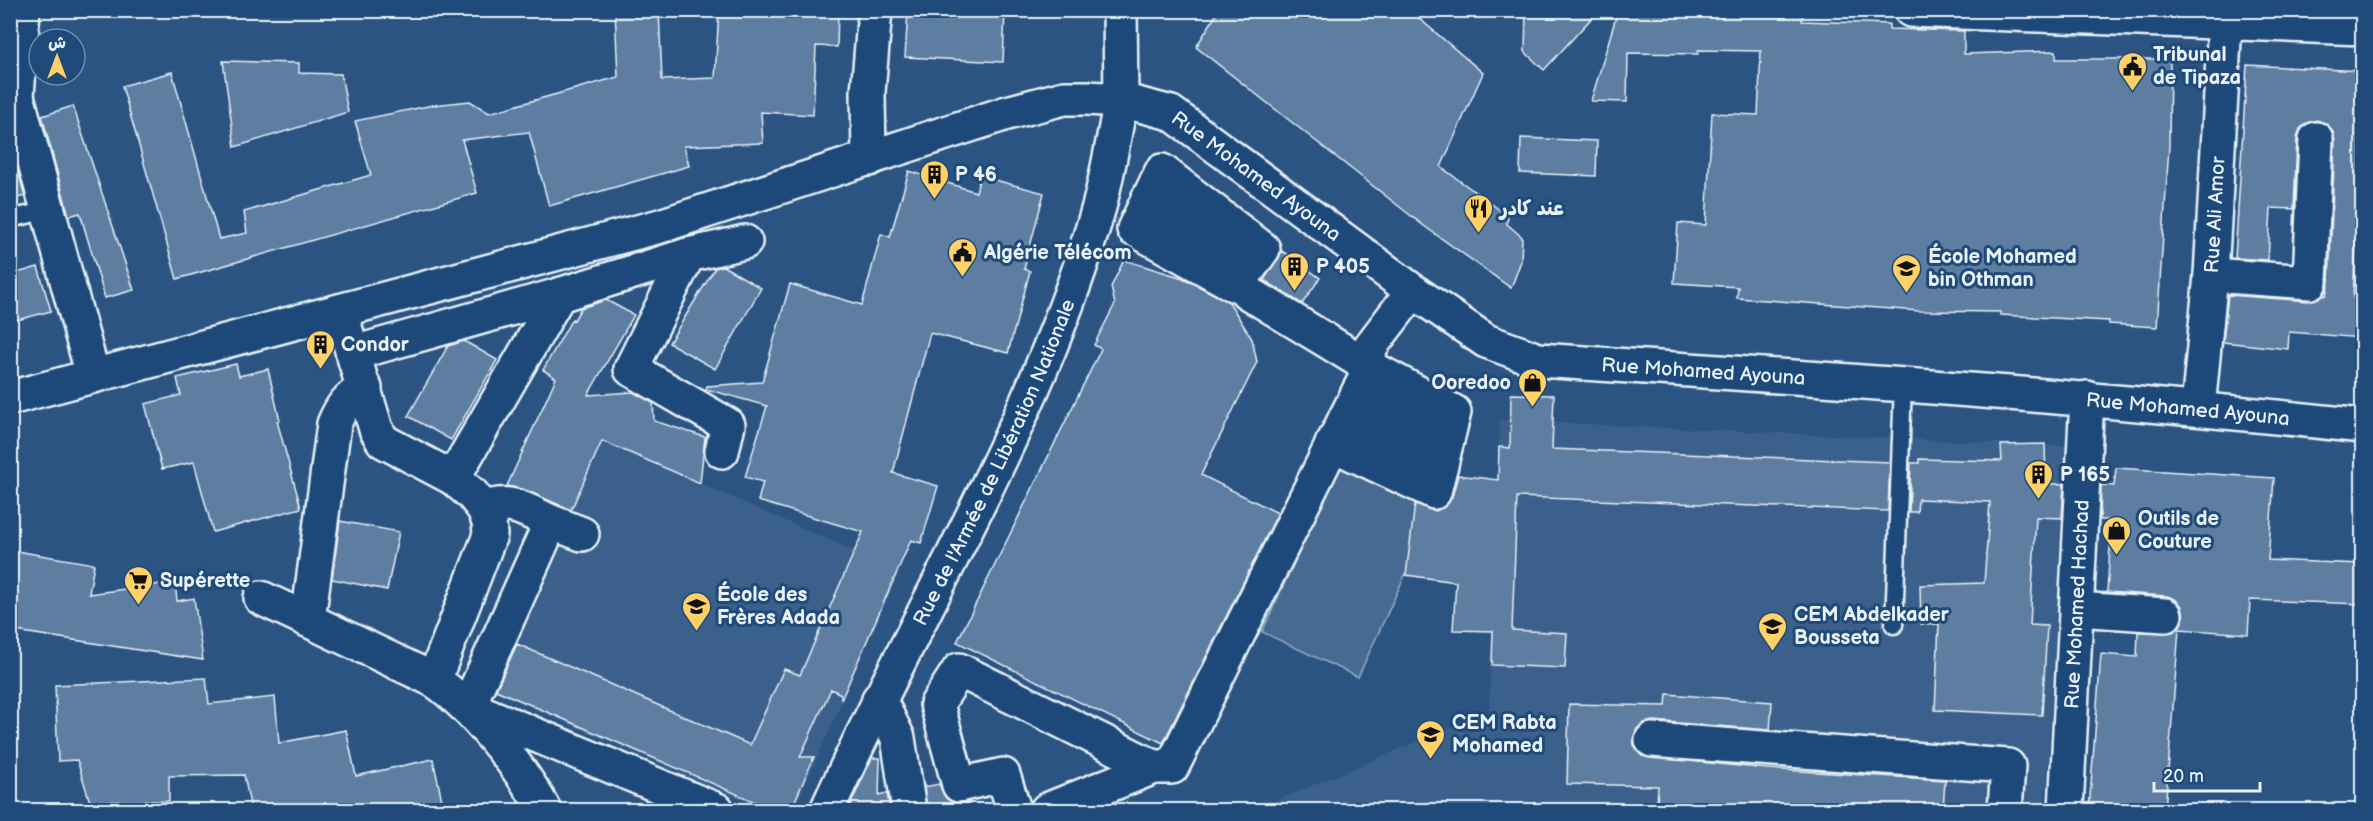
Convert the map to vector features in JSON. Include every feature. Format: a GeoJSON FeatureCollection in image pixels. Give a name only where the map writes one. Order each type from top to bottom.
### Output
{"type":"FeatureCollection","features":[{"type":"Feature","properties":{"kind":"street"},"geometry":{"type":"LineString","coordinates":[[23,10],[17,96],[93,376]]}},
{"type":"Feature","properties":{"kind":"street"},"geometry":{"type":"LineString","coordinates":[[869,159],[868,92],[875,10]]}},
{"type":"Feature","properties":{"kind":"street","name":"Rue de l'Armée de Libération Nationale"},"geometry":{"type":"LineString","coordinates":[[827,810],[879,699],[958,546],[1031,392],[1078,274],[1099,205],[1121,100],[1120,10]]}},
{"type":"Feature","properties":{"kind":"street"},"geometry":{"type":"LineString","coordinates":[[1911,10],[2362,28]]}},
{"type":"Feature","properties":{"kind":"street","name":"Rue Ali Amor"},"geometry":{"type":"LineString","coordinates":[[2198,408],[2211,275],[2225,22]]}},
{"type":"Feature","properties":{"kind":"street","name":"Rue Mohamed Ayouna"},"geometry":{"type":"LineString","coordinates":[[10,398],[660,226],[1064,98],[1121,100],[1171,113],[1413,291],[1486,341],[1538,360],[2087,398],[2362,426]]}},
{"type":"Feature","properties":{"kind":"street"},"geometry":{"type":"LineString","coordinates":[[2211,275],[2310,282],[2316,139]]}},
{"type":"Feature","properties":{"kind":"street"},"geometry":{"type":"LineString","coordinates":[[1148,199],[1234,254],[1240,281],[1247,292],[1351,405],[1434,492],[1444,452],[1351,405]]}},
{"type":"Feature","properties":{"kind":"street"},"geometry":{"type":"LineString","coordinates":[[354,353],[559,295],[688,255],[745,242]]}},
{"type":"Feature","properties":{"kind":"street"},"geometry":{"type":"LineString","coordinates":[[688,255],[631,369],[728,425],[722,451]]}},
{"type":"Feature","properties":{"kind":"street"},"geometry":{"type":"LineString","coordinates":[[1047,810],[1154,767],[1172,767],[1351,405],[1370,347],[1413,291]]}},
{"type":"Feature","properties":{"kind":"street"},"geometry":{"type":"LineString","coordinates":[[453,478],[559,295]]}},
{"type":"Feature","properties":{"kind":"street"},"geometry":{"type":"LineString","coordinates":[[340,311],[376,429],[383,441],[453,478],[484,509],[490,535],[434,680]]}},
{"type":"Feature","properties":{"kind":"street"},"geometry":{"type":"LineString","coordinates":[[308,620],[334,424],[340,409],[351,396],[365,388]]}},
{"type":"Feature","properties":{"kind":"street","name":"Rue Mohamed Hachad"},"geometry":{"type":"LineString","coordinates":[[2066,810],[2087,398]]}},
{"type":"Feature","properties":{"kind":"street"},"geometry":{"type":"LineString","coordinates":[[484,509],[499,503],[510,504],[582,534]]}},
{"type":"Feature","properties":{"kind":"street"},"geometry":{"type":"LineString","coordinates":[[468,707],[551,522]]}},
{"type":"Feature","properties":{"kind":"street"},"geometry":{"type":"LineString","coordinates":[[261,598],[434,680],[455,694],[468,707],[534,792],[544,810]]}},
{"type":"Feature","properties":{"kind":"street"},"geometry":{"type":"LineString","coordinates":[[2076,609],[2165,615]]}},
{"type":"Feature","properties":{"kind":"street"},"geometry":{"type":"LineString","coordinates":[[1014,810],[1003,775],[959,785],[937,704],[959,669],[1154,767]]}},
{"type":"Feature","properties":{"kind":"street"},"geometry":{"type":"LineString","coordinates":[[879,699],[898,738],[909,810]]}},
{"type":"Feature","properties":{"kind":"street"},"geometry":{"type":"LineString","coordinates":[[468,707],[717,810]]}},
{"type":"Feature","properties":{"kind":"street"},"geometry":{"type":"LineString","coordinates":[[1652,740],[2008,766],[2005,810]]}},
{"type":"Feature","properties":{"kind":"lane"},"geometry":{"type":"LineString","coordinates":[[10,219],[48,210]]}},
{"type":"Feature","properties":{"kind":"lane"},"geometry":{"type":"LineString","coordinates":[[1894,625],[1903,384]]}},
{"type":"Feature","properties":{"kind":"shaded area","name":"École des Frères Adada"},"geometry":{"type":"Polygon","coordinates":[[[539,413],[900,571],[794,810],[766,810],[493,691],[570,516],[506,488],[539,413]]]}},
{"type":"Feature","properties":{"kind":"shaded area","name":"CEM Abdelkader Bousseta"},"geometry":{"type":"Polygon","coordinates":[[[1500,420],[2065,446],[2047,785],[2042,810],[1253,810],[1489,712],[1500,420]]]}},
{"type":"Feature","properties":{"kind":"shaded area"},"geometry":{"type":"Polygon","coordinates":[[[1340,464],[1436,508],[1358,677],[1262,632],[1340,464]]]}},
{"type":"Feature","properties":{"kind":"building"},"geometry":{"type":"Polygon","coordinates":[[[615,10],[659,10],[662,80],[715,78],[719,10],[838,10],[837,47],[816,46],[813,115],[761,112],[763,143],[684,146],[689,166],[549,206],[529,132],[462,140],[477,193],[177,279],[122,86],[172,72],[219,239],[247,233],[244,212],[371,175],[355,121],[433,105],[470,101],[489,113],[618,77],[615,10]]]}},
{"type":"Feature","properties":{"kind":"building"},"geometry":{"type":"Polygon","coordinates":[[[966,10],[1005,10],[1003,62],[905,57],[908,11],[966,14],[966,10]]]}},
{"type":"Feature","properties":{"kind":"building"},"geometry":{"type":"Polygon","coordinates":[[[1219,10],[1409,10],[1483,73],[1441,167],[1508,216],[1507,224],[1522,237],[1521,261],[1511,288],[1424,226],[1196,47],[1219,10]]]}},
{"type":"Feature","properties":{"kind":"building"},"geometry":{"type":"Polygon","coordinates":[[[1526,10],[1599,10],[1544,70],[1525,52],[1526,10]]]}},
{"type":"Feature","properties":{"kind":"building"},"geometry":{"type":"Polygon","coordinates":[[[1618,10],[1803,14],[1802,21],[1889,24],[1889,29],[1964,31],[1964,54],[2056,51],[2056,59],[2170,59],[2169,146],[2157,327],[2109,324],[2109,321],[2000,315],[2000,312],[1920,311],[1737,298],[1738,287],[1674,283],[1678,223],[1706,225],[1712,113],[1758,115],[1761,51],[1698,50],[1698,54],[1628,53],[1627,102],[1591,101],[1618,10]]]}},
{"type":"Feature","properties":{"kind":"building"},"geometry":{"type":"Polygon","coordinates":[[[223,61],[299,63],[299,73],[341,74],[348,112],[235,147],[223,61]]]}},
{"type":"Feature","properties":{"kind":"building"},"geometry":{"type":"Polygon","coordinates":[[[2247,65],[2362,71],[2362,142],[2353,297],[2362,298],[2362,338],[2289,332],[2288,349],[2223,342],[2228,295],[2309,301],[2326,295],[2329,283],[2335,140],[2332,130],[2317,120],[2307,123],[2300,129],[2297,138],[2294,209],[2271,208],[2268,260],[2235,258],[2247,65]]]}},
{"type":"Feature","properties":{"kind":"building"},"geometry":{"type":"Polygon","coordinates":[[[73,106],[134,290],[105,298],[80,213],[69,216],[42,116],[73,106]]]}},
{"type":"Feature","properties":{"kind":"building"},"geometry":{"type":"Polygon","coordinates":[[[1521,138],[1597,141],[1596,176],[1520,173],[1521,138]]]}},
{"type":"Feature","properties":{"kind":"building"},"geometry":{"type":"Polygon","coordinates":[[[10,144],[25,196],[10,200],[10,144]]]}},
{"type":"Feature","properties":{"kind":"building"},"geometry":{"type":"Polygon","coordinates":[[[909,171],[976,192],[980,176],[1044,193],[1024,269],[1030,271],[1008,353],[930,333],[893,473],[938,486],[921,543],[911,540],[841,700],[841,694],[831,689],[800,757],[814,757],[791,810],[774,810],[496,690],[517,644],[750,745],[784,669],[800,675],[863,532],[758,501],[763,482],[745,477],[767,406],[706,389],[707,386],[762,382],[790,284],[862,305],[881,234],[890,237],[909,171]]]}},
{"type":"Feature","properties":{"kind":"building","name":"P 405"},"geometry":{"type":"Polygon","coordinates":[[[1282,251],[1320,278],[1302,304],[1264,280],[1282,251]]]}},
{"type":"Feature","properties":{"kind":"building"},"geometry":{"type":"Polygon","coordinates":[[[1124,260],[1183,278],[1229,302],[1252,339],[1257,362],[1201,475],[1278,513],[1163,743],[957,642],[1101,349],[1094,345],[1115,304],[1111,287],[1124,260]]]}},
{"type":"Feature","properties":{"kind":"building"},"geometry":{"type":"Polygon","coordinates":[[[723,266],[761,288],[715,369],[669,343],[715,268],[723,266]]]}},
{"type":"Feature","properties":{"kind":"building"},"geometry":{"type":"Polygon","coordinates":[[[38,267],[51,311],[10,322],[10,275],[38,267]]]}},
{"type":"Feature","properties":{"kind":"building"},"geometry":{"type":"Polygon","coordinates":[[[606,300],[634,315],[588,395],[633,392],[653,403],[654,421],[705,437],[700,483],[602,441],[571,510],[525,490],[507,486],[556,378],[543,370],[572,319],[574,320],[581,308],[606,300]]]}},
{"type":"Feature","properties":{"kind":"building"},"geometry":{"type":"Polygon","coordinates":[[[464,341],[497,360],[451,440],[408,416],[448,346],[464,341]]]}},
{"type":"Feature","properties":{"kind":"building"},"geometry":{"type":"Polygon","coordinates":[[[236,364],[239,376],[268,369],[280,421],[277,421],[301,508],[213,532],[194,462],[162,469],[145,404],[181,395],[177,378],[236,364]]]}},
{"type":"Feature","properties":{"kind":"building"},"geometry":{"type":"Polygon","coordinates":[[[1511,394],[1554,395],[1552,449],[1890,462],[1888,511],[1517,497],[1512,630],[1567,633],[1565,668],[1492,665],[1493,631],[1453,630],[1456,582],[1406,575],[1415,504],[1436,511],[1446,506],[1452,497],[1458,475],[1498,480],[1499,447],[1510,448],[1511,394]]]}},
{"type":"Feature","properties":{"kind":"building"},"geometry":{"type":"Polygon","coordinates":[[[2045,444],[2046,484],[2064,484],[2062,518],[2036,517],[2030,625],[2047,626],[2042,715],[1935,710],[1939,624],[1921,624],[1920,585],[1984,583],[1990,502],[1918,499],[1917,512],[1909,512],[1911,463],[1919,463],[1919,459],[2002,461],[2001,445],[2045,444]]]}},
{"type":"Feature","properties":{"kind":"building"},"geometry":{"type":"Polygon","coordinates":[[[2116,468],[2274,478],[2268,560],[2362,564],[2362,604],[2250,600],[2248,634],[2179,629],[2165,810],[2089,810],[2101,654],[2137,657],[2138,632],[2173,632],[2180,626],[2184,617],[2182,606],[2175,599],[2167,596],[2107,592],[2112,520],[2100,520],[2101,485],[2114,486],[2116,468]]]}},
{"type":"Feature","properties":{"kind":"building"},"geometry":{"type":"Polygon","coordinates":[[[340,521],[399,532],[387,590],[332,579],[340,521]]]}},
{"type":"Feature","properties":{"kind":"building"},"geometry":{"type":"Polygon","coordinates":[[[10,550],[94,564],[89,594],[175,582],[177,601],[194,598],[203,660],[10,630],[10,550]]]}},
{"type":"Feature","properties":{"kind":"building"},"geometry":{"type":"Polygon","coordinates":[[[206,678],[209,704],[275,697],[279,743],[346,730],[356,776],[433,759],[444,810],[251,810],[244,775],[169,776],[169,801],[90,802],[77,760],[58,761],[55,685],[206,678]]]}},
{"type":"Feature","properties":{"kind":"building"},"geometry":{"type":"Polygon","coordinates":[[[1667,694],[1772,702],[1770,730],[1653,721],[1644,723],[1637,729],[1633,739],[1635,749],[1642,756],[1768,769],[1945,780],[1943,810],[1785,810],[1657,802],[1658,786],[1567,784],[1569,704],[1666,706],[1667,694]]]}},
{"type":"Feature","properties":{"kind":"building"},"geometry":{"type":"Polygon","coordinates":[[[872,758],[880,758],[879,795],[887,793],[890,810],[848,810],[872,758]]]}},
{"type":"Feature","properties":{"kind":"building"},"geometry":{"type":"Polygon","coordinates":[[[939,784],[946,798],[954,803],[969,802],[970,810],[927,810],[924,787],[939,784]]]}},
{"type":"Feature","properties":{"kind":"place","name":"Tribunal de Tipaza"},"geometry":{"type":"Point","coordinates":[2132,92]}},
{"type":"Feature","properties":{"kind":"place","name":"P 46"},"geometry":{"type":"Point","coordinates":[934,200]}},
{"type":"Feature","properties":{"kind":"place","name":"عند كادر"},"geometry":{"type":"Point","coordinates":[1479,234]}},
{"type":"Feature","properties":{"kind":"place","name":"Algérie Télécom"},"geometry":{"type":"Point","coordinates":[963,278]}},
{"type":"Feature","properties":{"kind":"place","name":"P 405"},"geometry":{"type":"Point","coordinates":[1295,292]}},
{"type":"Feature","properties":{"kind":"place","name":"École Mohamed bin Othman"},"geometry":{"type":"Point","coordinates":[1907,294]}},
{"type":"Feature","properties":{"kind":"place","name":"Condor"},"geometry":{"type":"Point","coordinates":[320,370]}},
{"type":"Feature","properties":{"kind":"place","name":"Ooredoo"},"geometry":{"type":"Point","coordinates":[1532,408]}},
{"type":"Feature","properties":{"kind":"place","name":"P 165"},"geometry":{"type":"Point","coordinates":[2039,500]}},
{"type":"Feature","properties":{"kind":"place","name":"Outils de Couture"},"geometry":{"type":"Point","coordinates":[2117,556]}},
{"type":"Feature","properties":{"kind":"place","name":"Supérette"},"geometry":{"type":"Point","coordinates":[139,606]}},
{"type":"Feature","properties":{"kind":"place","name":"École des Frères Adada"},"geometry":{"type":"Point","coordinates":[696,632]}},
{"type":"Feature","properties":{"kind":"place","name":"CEM Abdelkader Bousseta"},"geometry":{"type":"Point","coordinates":[1773,652]}},
{"type":"Feature","properties":{"kind":"place","name":"CEM Rabta Mohamed"},"geometry":{"type":"Point","coordinates":[1431,760]}}]}
